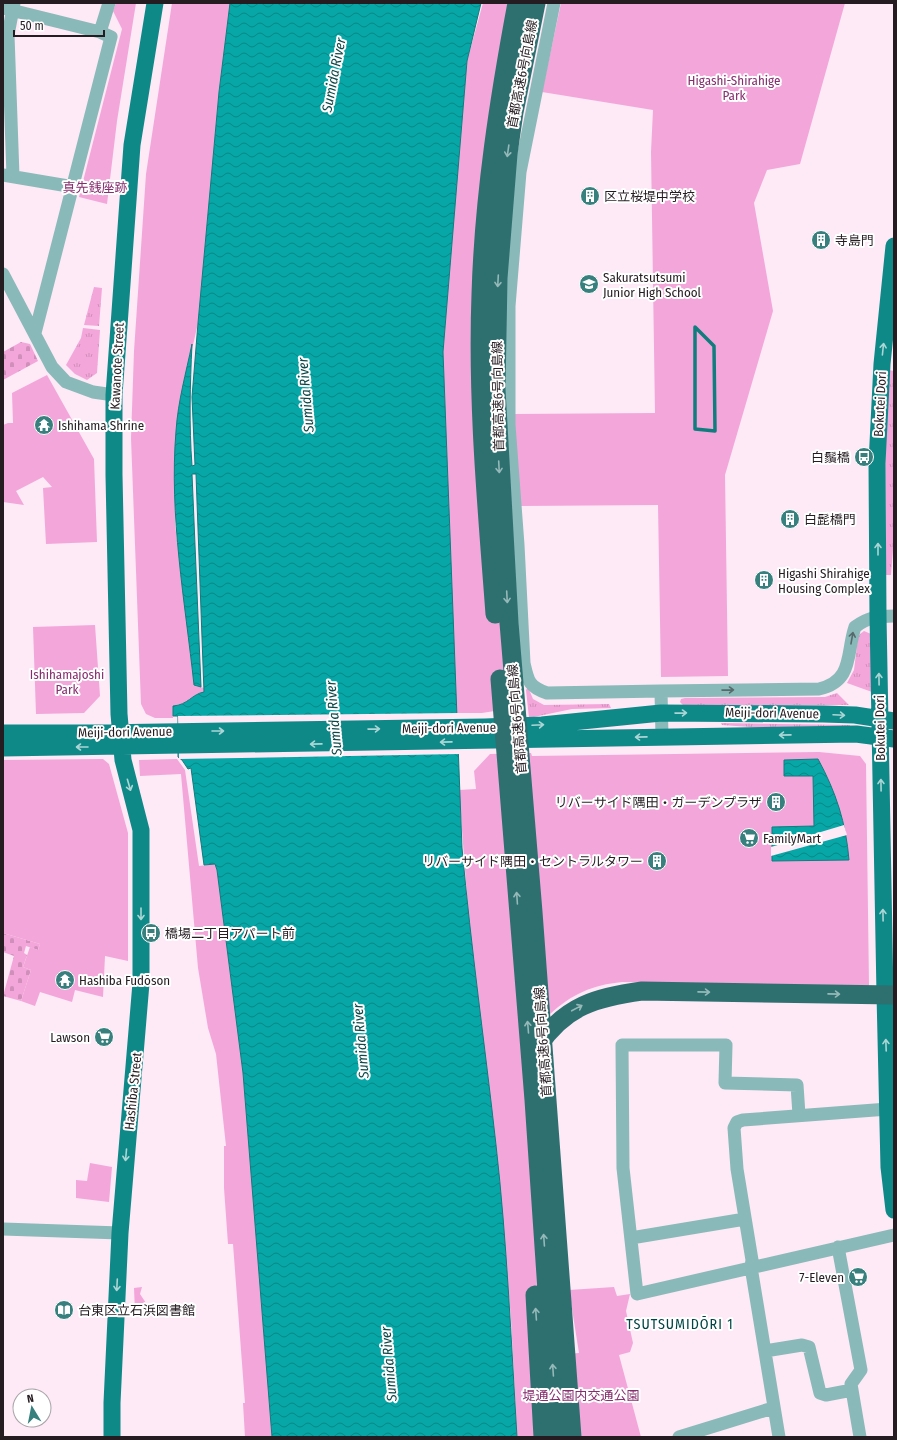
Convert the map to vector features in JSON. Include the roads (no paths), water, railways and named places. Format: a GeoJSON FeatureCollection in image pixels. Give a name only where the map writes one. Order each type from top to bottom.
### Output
{"type":"FeatureCollection","features":[{"type":"Feature","properties":{"kind":"highway","name":"首都高速6号向島線"},"geometry":{"type":"LineString","coordinates":[[517,3],[491,158],[481,293],[480,375],[484,463],[534,1100],[558,1437]]}},
{"type":"Feature","properties":{"kind":"highway","name":"首都高速6号向島線"},"geometry":{"type":"LineString","coordinates":[[536,3],[514,112],[506,170],[498,278],[496,389],[509,623],[534,920],[572,1437]]}},
{"type":"Feature","properties":{"kind":"highway"},"geometry":{"type":"LineString","coordinates":[[543,1437],[523,1113],[529,1067],[535,1050],[546,1034],[557,1022],[572,1011],[603,997],[620,994],[642,992],[890,994]]}},
{"type":"Feature","properties":{"kind":"highway"},"geometry":{"type":"LineString","coordinates":[[563,1310],[583,1437]]}},
{"type":"Feature","properties":{"kind":"main road","name":"Kawanote Street"},"geometry":{"type":"LineString","coordinates":[[121,740],[114,475],[114,395],[132,144],[155,3]]}},
{"type":"Feature","properties":{"kind":"main road","name":"Bokutei Dori"},"geometry":{"type":"LineString","coordinates":[[894,246],[879,408],[886,616],[890,994],[888,1109],[889,1167],[894,1210]]}},
{"type":"Feature","properties":{"kind":"main road","name":"Meiji-dori Avenue"},"geometry":{"type":"LineString","coordinates":[[485,734],[542,725],[661,714],[801,713],[887,720]]}},
{"type":"Feature","properties":{"kind":"main road","name":"Meiji-dori Avenue"},"geometry":{"type":"LineString","coordinates":[[3,733],[121,740]]}},
{"type":"Feature","properties":{"kind":"main road","name":"Meiji-dori Avenue"},"geometry":{"type":"LineString","coordinates":[[3,748],[121,740],[178,738],[485,734],[662,737],[856,734],[887,737]]}},
{"type":"Feature","properties":{"kind":"main road","name":"Hashiba Street"},"geometry":{"type":"LineString","coordinates":[[112,1437],[112,1389],[120,1233],[141,983],[140,830],[127,779],[121,740]]}},
{"type":"Feature","properties":{"kind":"street"},"geometry":{"type":"LineString","coordinates":[[100,32],[109,3]]}},
{"type":"Feature","properties":{"kind":"street"},"geometry":{"type":"LineString","coordinates":[[523,3],[527,9],[542,13],[548,17],[550,23]]}},
{"type":"Feature","properties":{"kind":"street"},"geometry":{"type":"LineString","coordinates":[[554,3],[520,172],[509,306],[509,425],[518,544],[524,663],[527,677],[535,689],[547,693],[819,689],[829,687],[842,676],[847,668],[855,627],[864,619],[886,616]]}},
{"type":"Feature","properties":{"kind":"street"},"geometry":{"type":"LineString","coordinates":[[35,333],[74,187],[111,37],[100,32],[10,7],[8,35],[8,175],[74,187]]}},
{"type":"Feature","properties":{"kind":"street"},"geometry":{"type":"LineString","coordinates":[[3,274],[52,367],[66,382],[93,392],[114,395]]}},
{"type":"Feature","properties":{"kind":"street"},"geometry":{"type":"LineString","coordinates":[[661,692],[662,737]]}},
{"type":"Feature","properties":{"kind":"street"},"geometry":{"type":"LineString","coordinates":[[799,1115],[797,1085],[725,1083],[726,1045],[622,1045],[622,1142],[636,1294],[894,1235]]}},
{"type":"Feature","properties":{"kind":"street"},"geometry":{"type":"LineString","coordinates":[[779,1437],[773,1408],[751,1267],[752,1260],[737,1169],[734,1128],[736,1122],[743,1120],[888,1109]]}},
{"type":"Feature","properties":{"kind":"street"},"geometry":{"type":"LineString","coordinates":[[631,1238],[745,1219]]}},
{"type":"Feature","properties":{"kind":"street"},"geometry":{"type":"LineString","coordinates":[[3,1229],[120,1233]]}},
{"type":"Feature","properties":{"kind":"street"},"geometry":{"type":"LineString","coordinates":[[838,1247],[861,1370],[851,1384],[860,1437]]}},
{"type":"Feature","properties":{"kind":"street"},"geometry":{"type":"LineString","coordinates":[[765,1351],[802,1345],[808,1347],[820,1393],[826,1395],[852,1390]]}},
{"type":"Feature","properties":{"kind":"street"},"geometry":{"type":"LineString","coordinates":[[679,1437],[773,1408]]}},
{"type":"Feature","properties":{"kind":"water","name":"Sumida River"},"geometry":{"type":"Polygon","coordinates":[[[230,3],[481,3],[467,61],[443,352],[462,848],[500,1181],[517,1437],[272,1437],[243,1073],[217,870],[215,864],[204,865],[191,768],[188,769],[178,757],[178,716],[173,716],[173,706],[182,704],[204,692],[196,474],[192,474],[201,687],[194,685],[176,527],[174,463],[178,409],[192,344],[190,435],[192,466],[195,465],[192,397],[219,92],[230,3]]]}},
{"type":"Feature","properties":{"kind":"water"},"geometry":{"type":"Polygon","coordinates":[[[818,759],[835,796],[843,820],[849,860],[772,861],[772,827],[814,826],[813,776],[784,776],[784,760],[818,759]]]}},
{"type":"Feature","properties":{"kind":"waterway"},"geometry":{"type":"LineString","coordinates":[[695,327],[714,346],[715,431],[695,429],[695,327]]}},
{"type":"Feature","properties":{"kind":"place","name":"区立桜堤中学校"},"geometry":{"type":"Point","coordinates":[590,196]}},
{"type":"Feature","properties":{"kind":"place","name":"寺島門"},"geometry":{"type":"Point","coordinates":[821,240]}},
{"type":"Feature","properties":{"kind":"place","name":"Sakuratsutsumi Junior High School"},"geometry":{"type":"Point","coordinates":[589,284]}},
{"type":"Feature","properties":{"kind":"place","name":"Ishihama Shrine"},"geometry":{"type":"Point","coordinates":[44,425]}},
{"type":"Feature","properties":{"kind":"place","name":"白鬚橋"},"geometry":{"type":"Point","coordinates":[864,457]}},
{"type":"Feature","properties":{"kind":"place","name":"白髭橋門"},"geometry":{"type":"Point","coordinates":[790,519]}},
{"type":"Feature","properties":{"kind":"place","name":"Higashi Shirahige Housing Complex"},"geometry":{"type":"Point","coordinates":[764,580]}},
{"type":"Feature","properties":{"kind":"place","name":"リバーサイド隅田・ガーデンプラザ"},"geometry":{"type":"Point","coordinates":[776,802]}},
{"type":"Feature","properties":{"kind":"place","name":"FamilyMart"},"geometry":{"type":"Point","coordinates":[749,838]}},
{"type":"Feature","properties":{"kind":"place","name":"リバーサイド隅田・セントラルタワー"},"geometry":{"type":"Point","coordinates":[657,861]}},
{"type":"Feature","properties":{"kind":"place","name":"橋場二丁目アパート前"},"geometry":{"type":"Point","coordinates":[151,933]}},
{"type":"Feature","properties":{"kind":"place","name":"Hashiba Fudōson"},"geometry":{"type":"Point","coordinates":[65,980]}},
{"type":"Feature","properties":{"kind":"place","name":"Lawson"},"geometry":{"type":"Point","coordinates":[104,1037]}},
{"type":"Feature","properties":{"kind":"place","name":"7-Eleven"},"geometry":{"type":"Point","coordinates":[858,1277]}},
{"type":"Feature","properties":{"kind":"place","name":"台東区立石浜図書館"},"geometry":{"type":"Point","coordinates":[64,1310]}},
{"type":"Feature","properties":{"kind":"district","name":"TSUTSUMIDŌRI 1"},"geometry":{"type":"Point","coordinates":[680,1324]}},
{"type":"Feature","properties":{"kind":"park label","name":"Higashi-Shirahige Park"},"geometry":{"type":"Point","coordinates":[734,88]}},
{"type":"Feature","properties":{"kind":"park label","name":"真先銭座跡"},"geometry":{"type":"Point","coordinates":[95,187]}},
{"type":"Feature","properties":{"kind":"park label","name":"Ishihamajoshi Park"},"geometry":{"type":"Point","coordinates":[67,682]}},
{"type":"Feature","properties":{"kind":"park label","name":"堤通公園内交通公園"},"geometry":{"type":"Point","coordinates":[581,1395]}}]}
